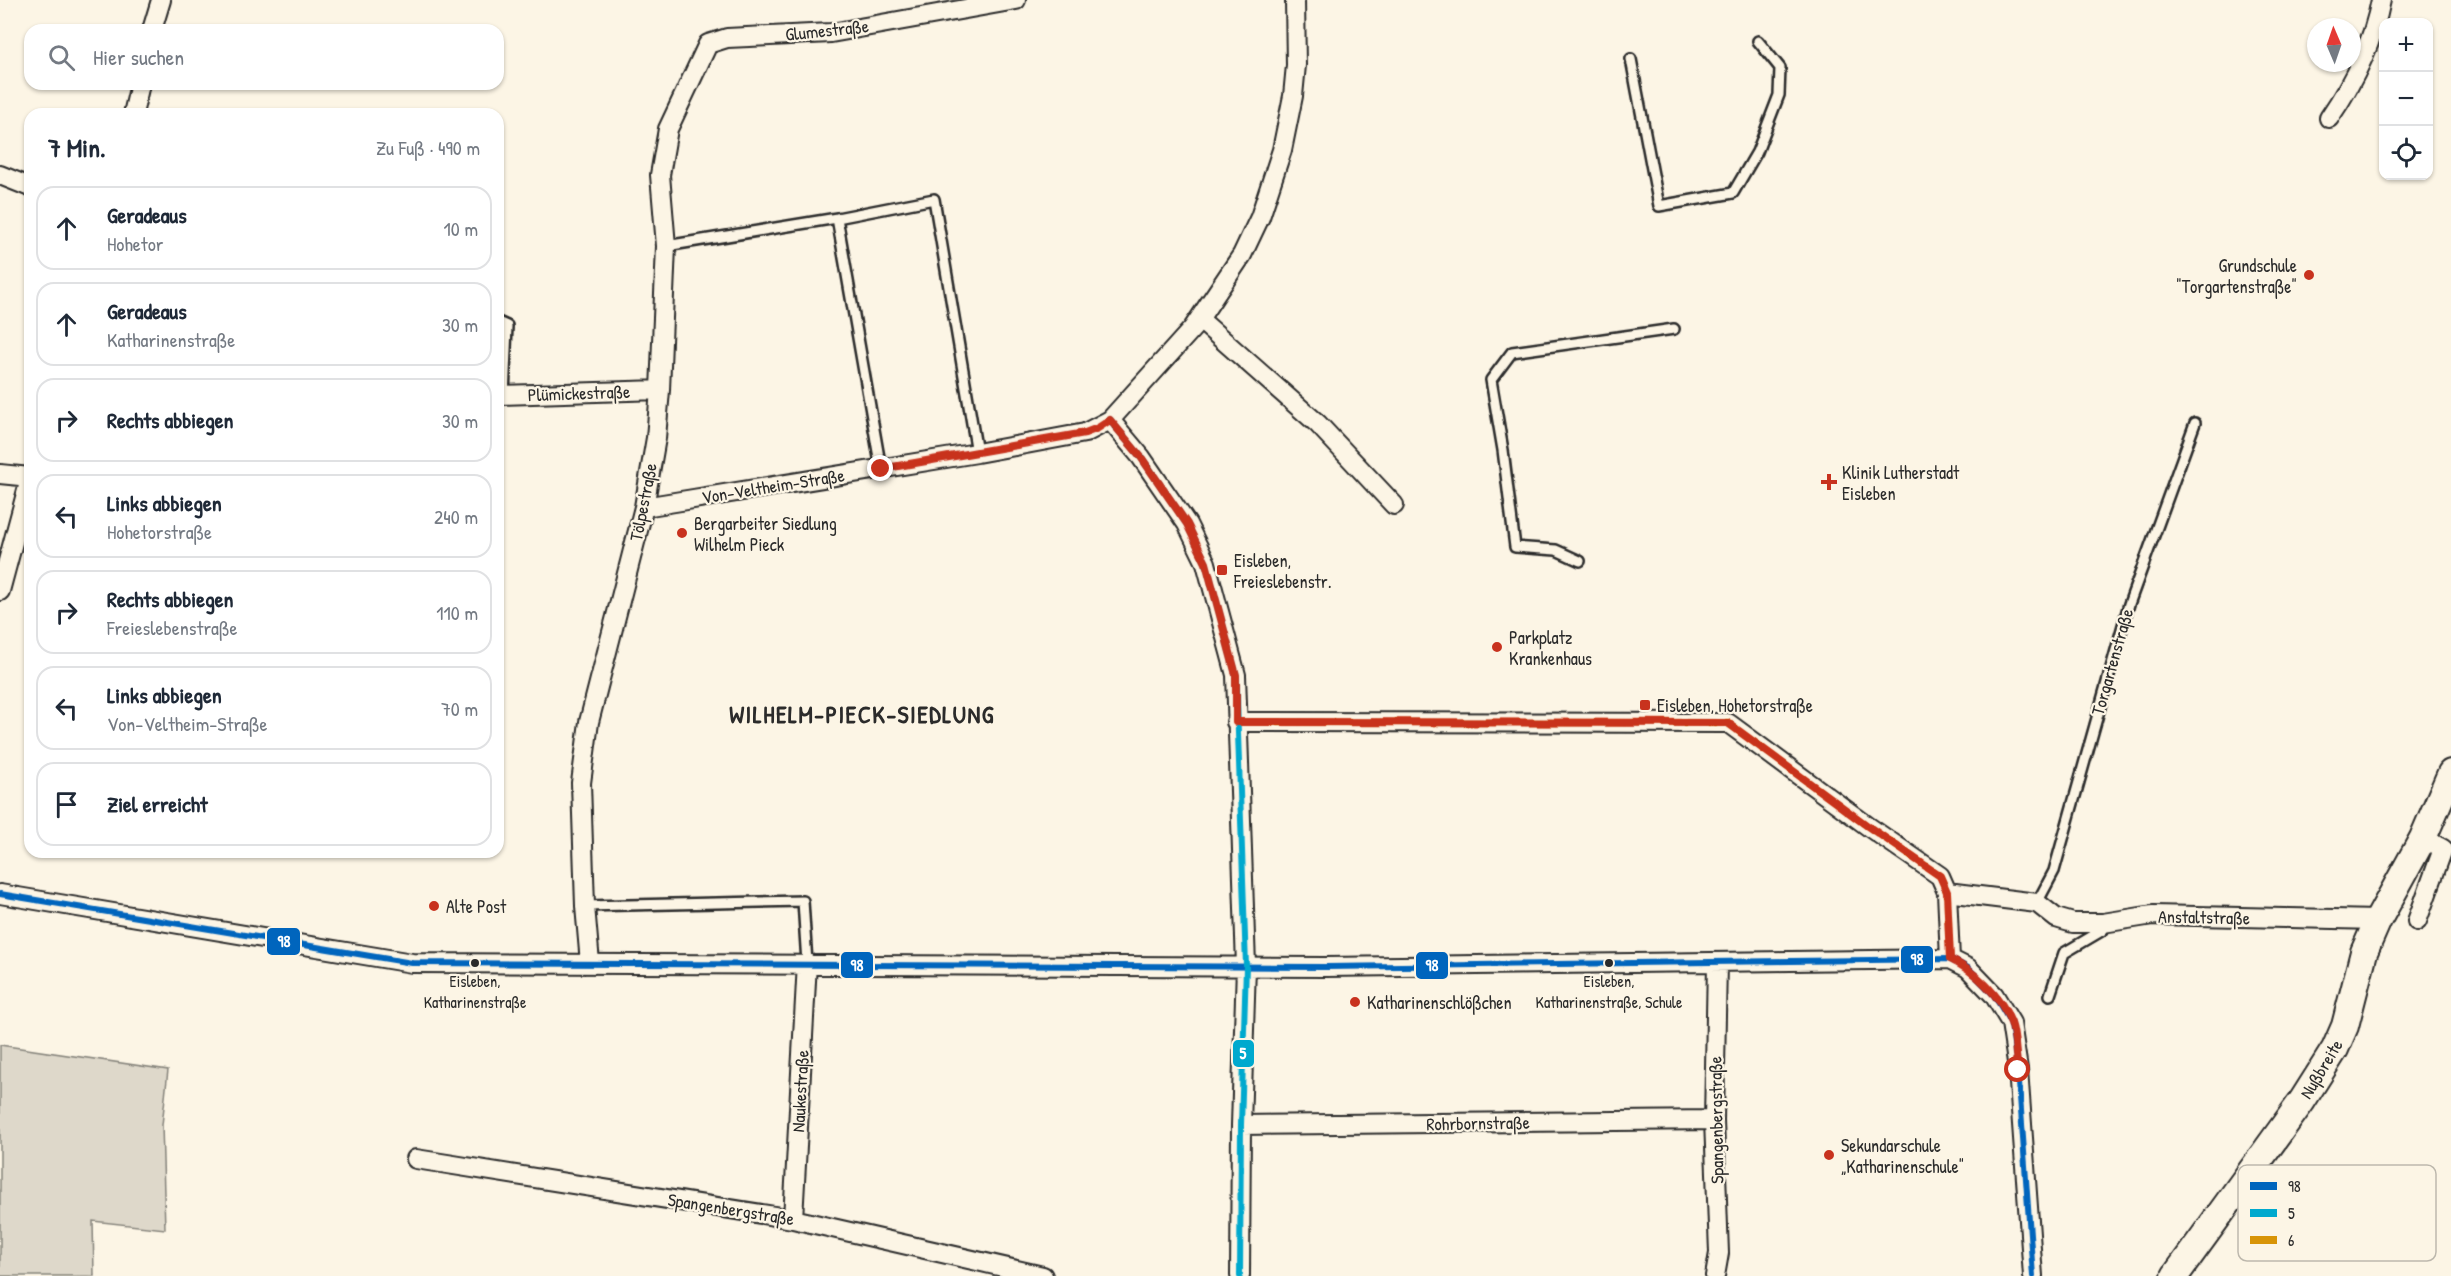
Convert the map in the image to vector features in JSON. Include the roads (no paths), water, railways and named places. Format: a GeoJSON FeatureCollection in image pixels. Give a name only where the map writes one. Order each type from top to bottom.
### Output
{"type":"FeatureCollection","features":[{"type":"Feature","properties":{"kind":"main road","name":"Nußbreite"},"geometry":{"type":"LineString","coordinates":[[2256,1165],[2302,1101],[2335,1049],[2345,1026],[2364,952],[2378,920],[2422,838],[2451,773]]}},
{"type":"Feature","properties":{"kind":"main road","name":"Nußbreite"},"geometry":{"type":"LineString","coordinates":[[2175,1276],[2238,1189]]}},
{"type":"Feature","properties":{"kind":"street"},"geometry":{"type":"LineString","coordinates":[[154,24],[161,0]]}},
{"type":"Feature","properties":{"kind":"street","name":"Glumestraße"},"geometry":{"type":"LineString","coordinates":[[708,44],[727,38],[831,33],[1016,0]]}},
{"type":"Feature","properties":{"kind":"street"},"geometry":{"type":"LineString","coordinates":[[1240,1276],[1241,1125],[1246,966],[1236,675],[1206,563],[1187,524],[1141,457],[1110,420],[1199,319],[1242,255],[1260,217],[1277,169],[1293,96],[1296,65],[1295,0]]}},
{"type":"Feature","properties":{"kind":"street"},"geometry":{"type":"LineString","coordinates":[[2329,118],[2346,93],[2376,24],[2381,0]]}},
{"type":"Feature","properties":{"kind":"street","name":"Tölpestraße"},"geometry":{"type":"LineString","coordinates":[[590,963],[585,906],[581,783],[590,722],[644,507],[656,438],[666,246],[660,175],[668,129],[708,44]]}},
{"type":"Feature","properties":{"kind":"street"},"geometry":{"type":"LineString","coordinates":[[134,108],[139,90]]}},
{"type":"Feature","properties":{"kind":"street"},"geometry":{"type":"LineString","coordinates":[[0,175],[24,185]]}},
{"type":"Feature","properties":{"kind":"street"},"geometry":{"type":"LineString","coordinates":[[1199,319],[1318,424],[1394,505]]}},
{"type":"Feature","properties":{"kind":"street","name":"Plümickestraße"},"geometry":{"type":"LineString","coordinates":[[504,395],[660,390]]}},
{"type":"Feature","properties":{"kind":"street","name":"Von-Veltheim-Straße"},"geometry":{"type":"LineString","coordinates":[[644,507],[977,453],[1085,433],[1110,420]]}},
{"type":"Feature","properties":{"kind":"street"},"geometry":{"type":"LineString","coordinates":[[0,474],[24,477]]}},
{"type":"Feature","properties":{"kind":"street"},"geometry":{"type":"LineString","coordinates":[[0,591],[24,501]]}},
{"type":"Feature","properties":{"kind":"street"},"geometry":{"type":"LineString","coordinates":[[1236,722],[1728,723],[1869,827],[1940,876],[1947,892],[1950,959]]}},
{"type":"Feature","properties":{"kind":"street"},"geometry":{"type":"LineString","coordinates":[[2417,921],[2443,849],[2422,838]]}},
{"type":"Feature","properties":{"kind":"street"},"geometry":{"type":"LineString","coordinates":[[1947,892],[2037,903]]}},
{"type":"Feature","properties":{"kind":"street"},"geometry":{"type":"LineString","coordinates":[[0,894],[412,963],[1246,966],[1950,959],[1968,968],[1994,995],[2011,1023],[2018,1070],[2032,1276]]}},
{"type":"Feature","properties":{"kind":"street","name":"Anstaltstraße"},"geometry":{"type":"LineString","coordinates":[[2037,903],[2056,918],[2073,923],[2103,923],[2153,915],[2378,920]]}},
{"type":"Feature","properties":{"kind":"street","name":"Naukestraße"},"geometry":{"type":"LineString","coordinates":[[793,1219],[807,963]]}},
{"type":"Feature","properties":{"kind":"street","name":"Spangenbergstraße"},"geometry":{"type":"LineString","coordinates":[[1716,1271],[1714,1120],[1717,963]]}},
{"type":"Feature","properties":{"kind":"street","name":"Rohrbornstraße"},"geometry":{"type":"LineString","coordinates":[[1241,1125],[1714,1120]]}},
{"type":"Feature","properties":{"kind":"street","name":"Spangenbergstraße"},"geometry":{"type":"LineString","coordinates":[[416,1159],[793,1219],[1043,1276]]}},
{"type":"Feature","properties":{"kind":"lane"},"geometry":{"type":"LineString","coordinates":[[1632,59],[1659,206],[1733,193],[1757,152],[1779,94],[1780,68],[1758,41]]}},
{"type":"Feature","properties":{"kind":"lane"},"geometry":{"type":"LineString","coordinates":[[666,246],[837,218],[934,199],[977,453]]}},
{"type":"Feature","properties":{"kind":"lane"},"geometry":{"type":"LineString","coordinates":[[837,218],[881,469]]}},
{"type":"Feature","properties":{"kind":"lane"},"geometry":{"type":"LineString","coordinates":[[504,325],[507,326],[504,360]]}},
{"type":"Feature","properties":{"kind":"lane"},"geometry":{"type":"LineString","coordinates":[[1580,561],[1556,550],[1515,547],[1503,450],[1491,380],[1512,352],[1674,329]]}},
{"type":"Feature","properties":{"kind":"lane","name":"Torgartenstraße"},"geometry":{"type":"LineString","coordinates":[[2037,903],[2054,871],[2129,604],[2195,423]]}},
{"type":"Feature","properties":{"kind":"lane"},"geometry":{"type":"LineString","coordinates":[[585,906],[803,901],[807,963]]}},
{"type":"Feature","properties":{"kind":"lane"},"geometry":{"type":"LineString","coordinates":[[2050,995],[2064,953],[2103,930],[2103,923]]}},
{"type":"Feature","properties":{"kind":"place","name":"Grundschule \"Torgartenstraße\""},"geometry":{"type":"Point","coordinates":[2309,275]}},
{"type":"Feature","properties":{"kind":"place","name":"Klinik Lutherstadt Eisleben"},"geometry":{"type":"Point","coordinates":[1829,482]}},
{"type":"Feature","properties":{"kind":"place","name":"Bergarbeiter Siedlung Wilhelm Pieck"},"geometry":{"type":"Point","coordinates":[682,533]}},
{"type":"Feature","properties":{"kind":"place","name":"Eisleben, Freieslebenstr."},"geometry":{"type":"Point","coordinates":[1222,570]}},
{"type":"Feature","properties":{"kind":"place","name":"Parkplatz Krankenhaus"},"geometry":{"type":"Point","coordinates":[1497,647]}},
{"type":"Feature","properties":{"kind":"place","name":"Eisleben, Hohetorstraße"},"geometry":{"type":"Point","coordinates":[1645,705]}},
{"type":"Feature","properties":{"kind":"place","name":"Alte Post"},"geometry":{"type":"Point","coordinates":[434,906]}},
{"type":"Feature","properties":{"kind":"place","name":"Eisleben, Katharinenstraße"},"geometry":{"type":"Point","coordinates":[475,963]}},
{"type":"Feature","properties":{"kind":"place","name":"Eisleben, Katharinenstraße, Schule"},"geometry":{"type":"Point","coordinates":[1609,963]}},
{"type":"Feature","properties":{"kind":"place","name":"Katharinenschlößchen"},"geometry":{"type":"Point","coordinates":[1355,1002]}},
{"type":"Feature","properties":{"kind":"place","name":"Sekundarschule „Katharinenschule\""},"geometry":{"type":"Point","coordinates":[1829,1155]}},
{"type":"Feature","properties":{"kind":"district","name":"WILHELM-PIECK-SIEDLUNG"},"geometry":{"type":"Point","coordinates":[862,714]}}]}
